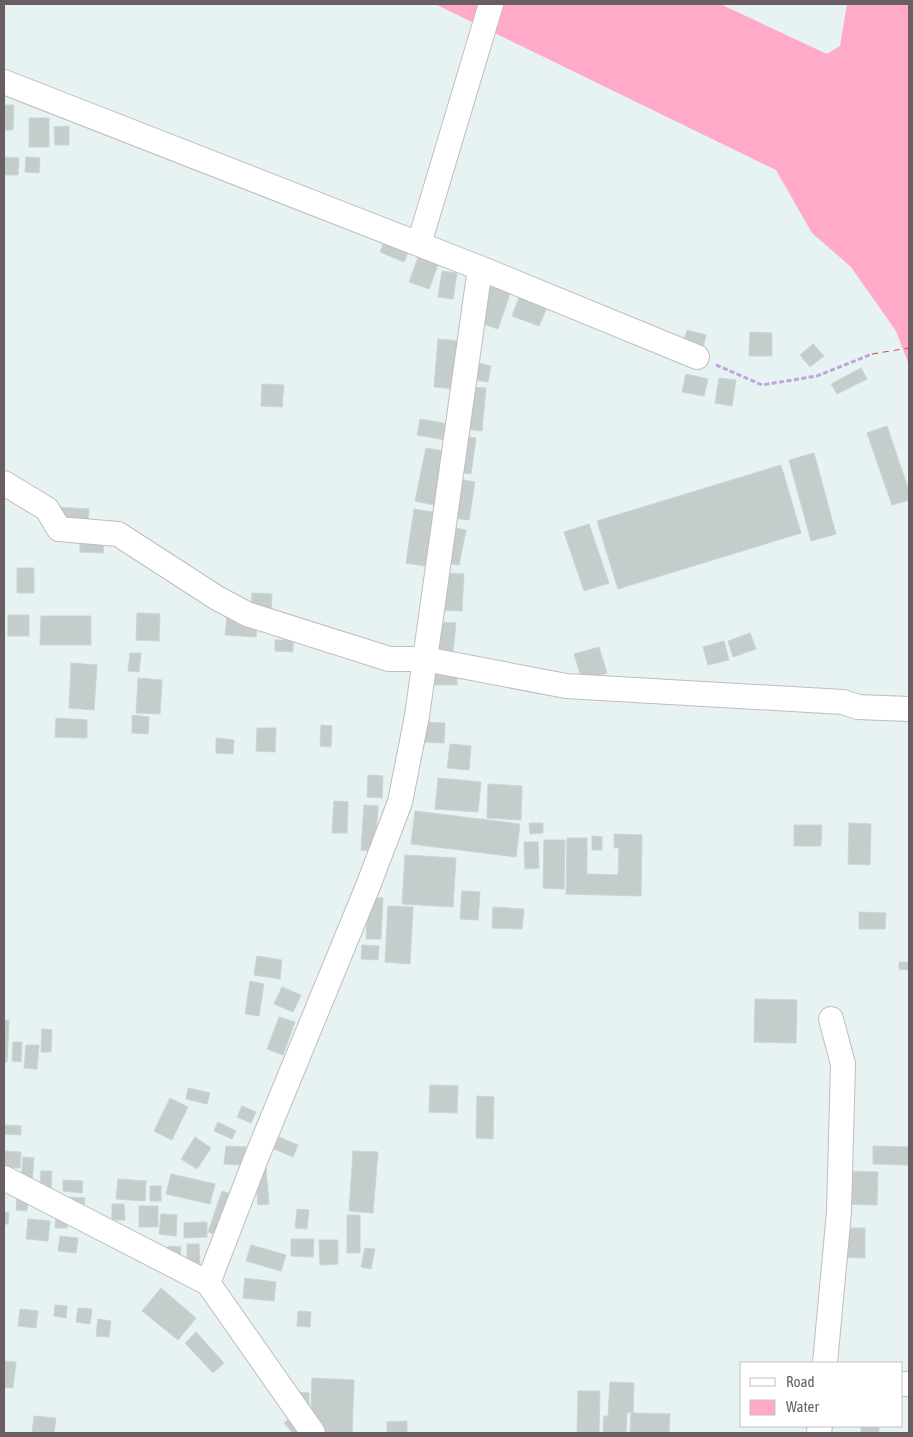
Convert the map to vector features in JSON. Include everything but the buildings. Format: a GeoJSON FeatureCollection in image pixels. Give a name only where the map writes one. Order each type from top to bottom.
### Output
{"type":"FeatureCollection","features":[{"type":"Feature","properties":{"kind":"street"},"geometry":{"type":"LineString","coordinates":[[419,244],[491,4]]}},
{"type":"Feature","properties":{"kind":"street"},"geometry":{"type":"LineString","coordinates":[[4,82],[480,268],[697,357]]}},
{"type":"Feature","properties":{"kind":"street"},"geometry":{"type":"LineString","coordinates":[[208,1283],[257,1156],[400,802],[417,716],[480,268]]}},
{"type":"Feature","properties":{"kind":"street"},"geometry":{"type":"LineString","coordinates":[[4,483],[47,509],[59,529],[118,534],[217,598],[247,614],[389,659],[425,659],[566,686],[843,702],[858,707],[909,709]]}},
{"type":"Feature","properties":{"kind":"street"},"geometry":{"type":"LineString","coordinates":[[825,1362],[839,1212],[843,1064],[832,1019]]}},
{"type":"Feature","properties":{"kind":"street"},"geometry":{"type":"LineString","coordinates":[[4,1178],[208,1283],[312,1433]]}},
{"type":"Feature","properties":{"kind":"path"},"geometry":{"type":"LineString","coordinates":[[697,357],[762,385],[817,376],[872,354]]}},
{"type":"Feature","properties":{"kind":"water"},"geometry":{"type":"Polygon","coordinates":[[[435,4],[720,4],[827,54],[840,46],[847,4],[909,4],[909,365],[896,331],[851,267],[812,233],[776,170],[435,4]]]}},
{"type":"Feature","properties":{"kind":"ferry route"},"geometry":{"type":"LineString","coordinates":[[872,354],[909,348]]}}]}
